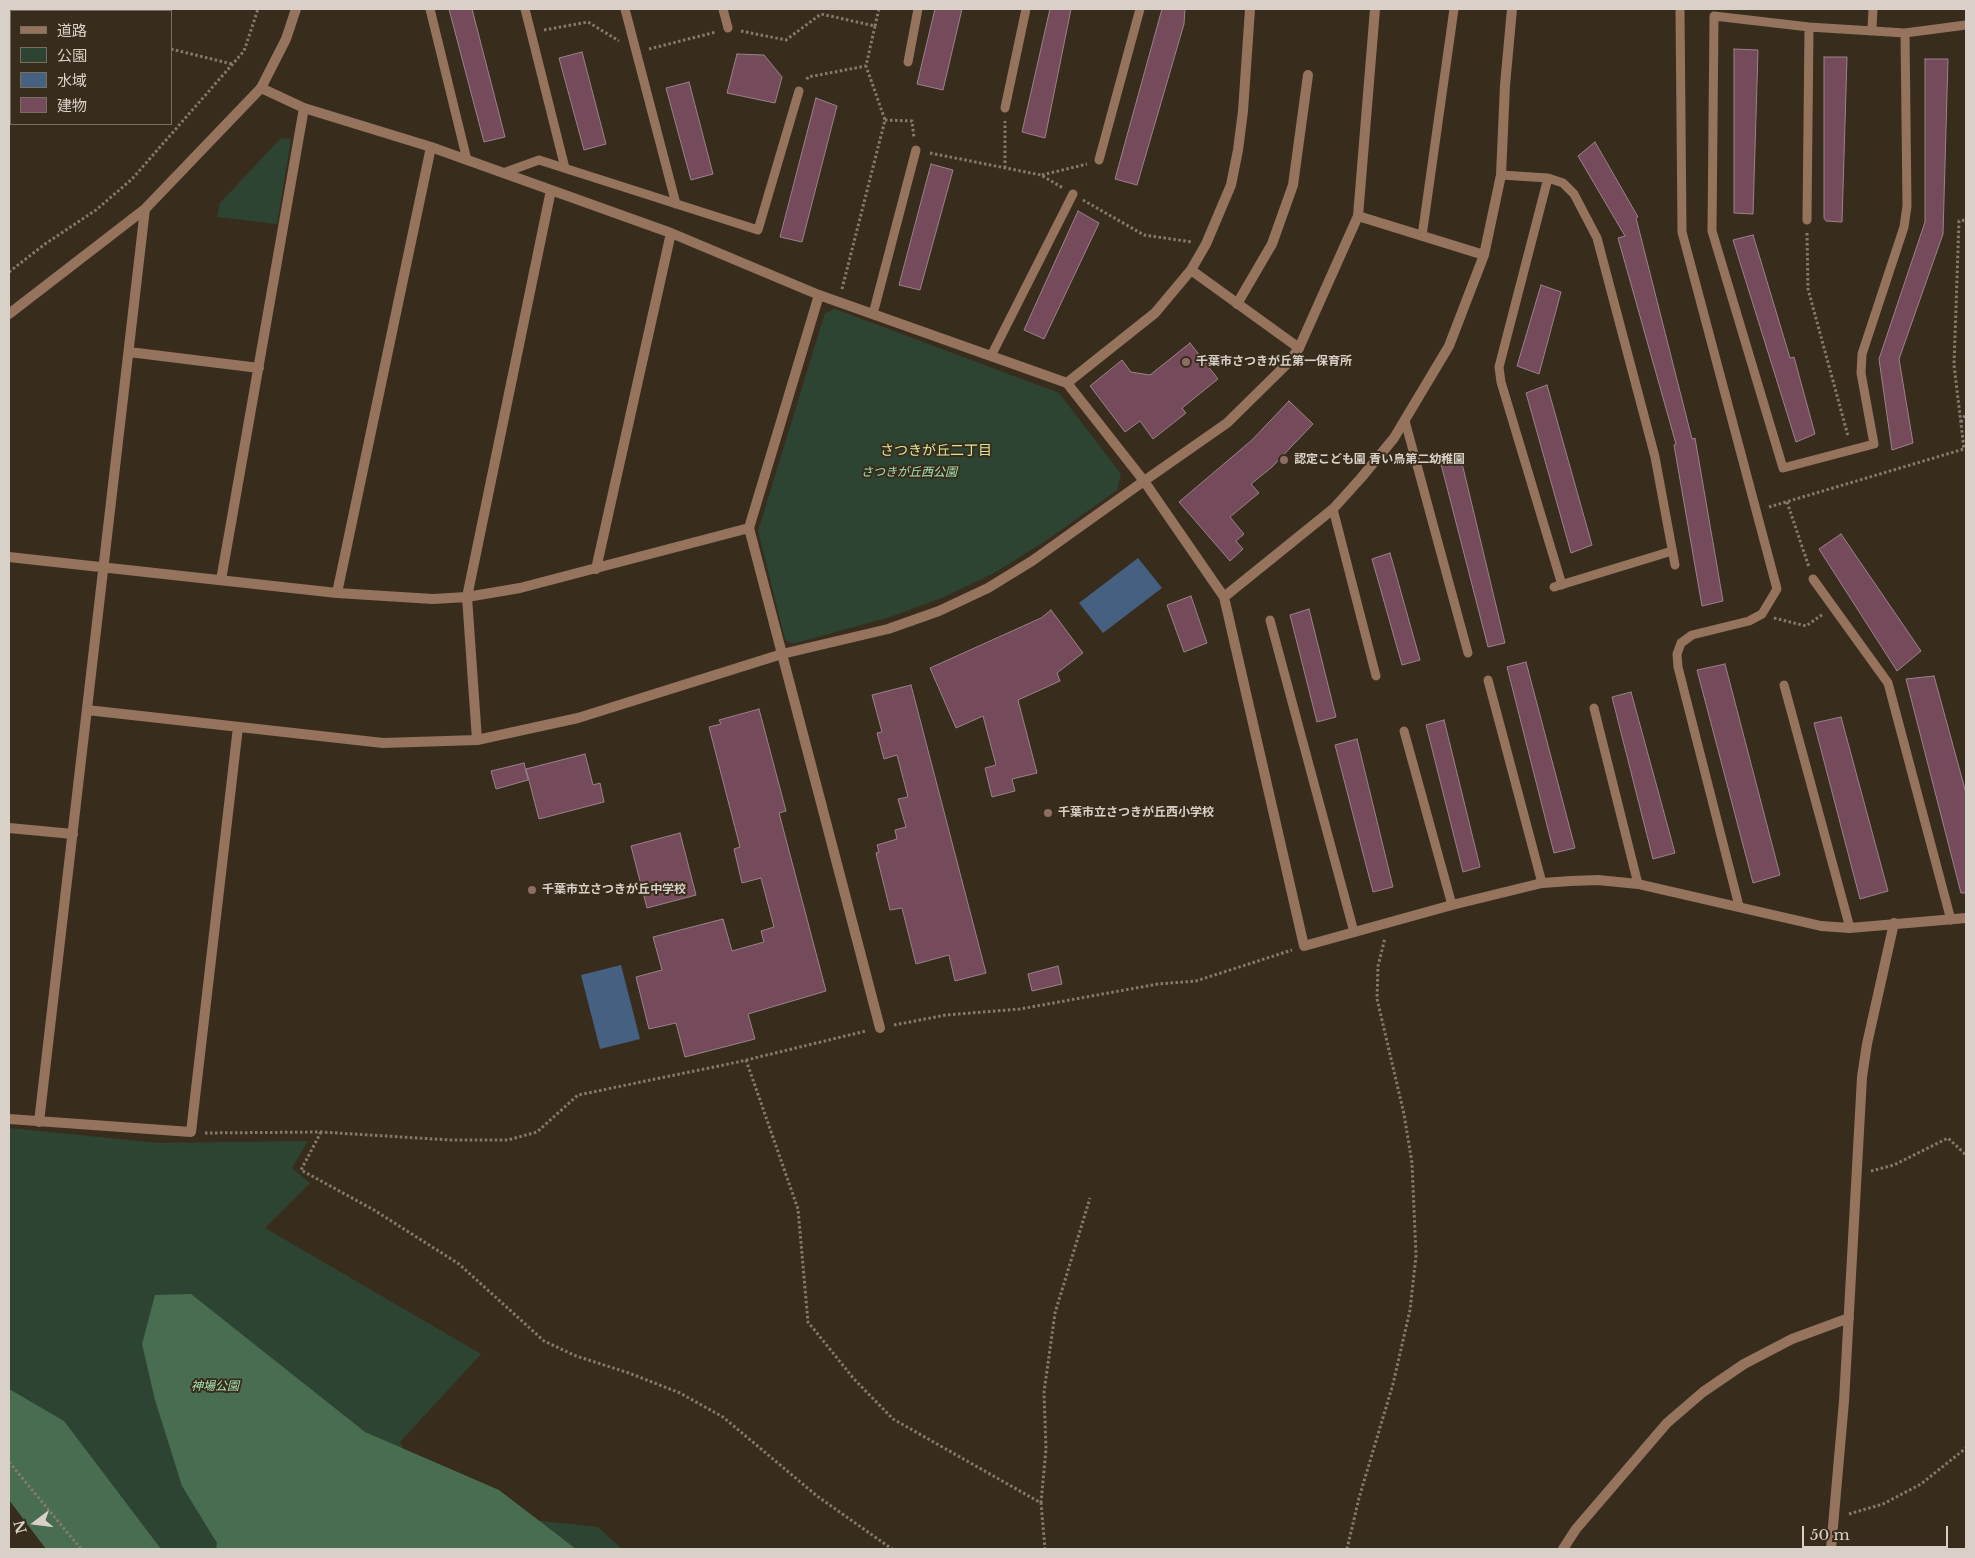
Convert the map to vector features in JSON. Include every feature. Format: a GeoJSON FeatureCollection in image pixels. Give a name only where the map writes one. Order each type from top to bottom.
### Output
{"type":"FeatureCollection","features":[{"type":"Feature","properties":{"kind":"street"},"geometry":{"type":"LineString","coordinates":[[9,314],[145,209],[260,88],[286,39],[296,9]]}},
{"type":"Feature","properties":{"kind":"street"},"geometry":{"type":"LineString","coordinates":[[1066,383],[1155,313],[1191,270],[1206,244],[1231,186],[1238,150],[1243,111],[1250,9]]}},
{"type":"Feature","properties":{"kind":"street"},"geometry":{"type":"LineString","coordinates":[[87,710],[382,743],[477,740],[578,718],[782,654],[888,628],[939,611],[988,588],[1032,561],[1227,423],[1288,363],[1299,348],[1358,216],[1375,9]]}},
{"type":"Feature","properties":{"kind":"street"},"geometry":{"type":"LineString","coordinates":[[1224,597],[1333,509],[1394,438],[1449,346],[1484,255],[1500,176],[1505,84],[1512,9]]}},
{"type":"Feature","properties":{"kind":"street"},"geometry":{"type":"LineString","coordinates":[[1237,304],[1272,244],[1293,185],[1308,75]]}},
{"type":"Feature","properties":{"kind":"street"},"geometry":{"type":"LineString","coordinates":[[260,88],[304,108],[431,147],[671,233],[819,295],[1066,383],[1144,481],[1224,597],[1304,946],[1392,920],[1542,883],[1598,880],[1638,884],[1822,926],[1850,928],[1966,918]]}},
{"type":"Feature","properties":{"kind":"street"},"geometry":{"type":"LineString","coordinates":[[221,580],[304,108]]}},
{"type":"Feature","properties":{"kind":"street"},"geometry":{"type":"LineString","coordinates":[[337,593],[431,147]]}},
{"type":"Feature","properties":{"kind":"street"},"geometry":{"type":"LineString","coordinates":[[477,740],[467,597],[551,190]]}},
{"type":"Feature","properties":{"kind":"street"},"geometry":{"type":"LineString","coordinates":[[39,1122],[145,209]]}},
{"type":"Feature","properties":{"kind":"street"},"geometry":{"type":"LineString","coordinates":[[1358,216],[1484,255]]}},
{"type":"Feature","properties":{"kind":"street"},"geometry":{"type":"LineString","coordinates":[[596,569],[671,233]]}},
{"type":"Feature","properties":{"kind":"street"},"geometry":{"type":"LineString","coordinates":[[1191,270],[1299,348]]}},
{"type":"Feature","properties":{"kind":"street"},"geometry":{"type":"LineString","coordinates":[[819,295],[749,528],[880,1028]]}},
{"type":"Feature","properties":{"kind":"street"},"geometry":{"type":"LineString","coordinates":[[129,352],[259,368]]}},
{"type":"Feature","properties":{"kind":"street"},"geometry":{"type":"LineString","coordinates":[[9,557],[337,593],[407,598],[467,597],[520,588],[749,528]]}},
{"type":"Feature","properties":{"kind":"street"},"geometry":{"type":"LineString","coordinates":[[9,1119],[191,1132],[238,727]]}},
{"type":"Feature","properties":{"kind":"street"},"geometry":{"type":"LineString","coordinates":[[9,828],[73,834]]}},
{"type":"Feature","properties":{"kind":"street"},"geometry":{"type":"LineString","coordinates":[[1831,1549],[1849,1318],[1862,1077],[1866,1044],[1894,923]]}},
{"type":"Feature","properties":{"kind":"street"},"geometry":{"type":"LineString","coordinates":[[1563,1549],[1576,1529],[1667,1423],[1703,1392],[1744,1364],[1792,1339],[1849,1318]]}},
{"type":"Feature","properties":{"kind":"lane"},"geometry":{"type":"LineString","coordinates":[[430,9],[467,160]]}},
{"type":"Feature","properties":{"kind":"lane"},"geometry":{"type":"LineString","coordinates":[[525,9],[565,168]]}},
{"type":"Feature","properties":{"kind":"lane"},"geometry":{"type":"LineString","coordinates":[[625,9],[676,204]]}},
{"type":"Feature","properties":{"kind":"lane"},"geometry":{"type":"LineString","coordinates":[[723,9],[728,28]]}},
{"type":"Feature","properties":{"kind":"lane"},"geometry":{"type":"LineString","coordinates":[[908,62],[918,9]]}},
{"type":"Feature","properties":{"kind":"lane"},"geometry":{"type":"LineString","coordinates":[[1005,108],[1026,9]]}},
{"type":"Feature","properties":{"kind":"lane"},"geometry":{"type":"LineString","coordinates":[[1099,160],[1140,9]]}},
{"type":"Feature","properties":{"kind":"lane"},"geometry":{"type":"LineString","coordinates":[[1422,236],[1454,9]]}},
{"type":"Feature","properties":{"kind":"lane"},"geometry":{"type":"LineString","coordinates":[[1680,9],[1682,232],[1777,589],[1762,614],[1749,621],[1692,635],[1681,643],[1678,654],[1678,667],[1739,906]]}},
{"type":"Feature","properties":{"kind":"lane"},"geometry":{"type":"LineString","coordinates":[[1872,29],[1873,9]]}},
{"type":"Feature","properties":{"kind":"lane"},"geometry":{"type":"LineString","coordinates":[[1905,33],[1907,206],[1904,227],[1862,354],[1861,373],[1874,444],[1783,468],[1712,230],[1714,16],[1809,27],[1872,29],[1905,33],[1966,26]]}},
{"type":"Feature","properties":{"kind":"lane"},"geometry":{"type":"LineString","coordinates":[[1806,220],[1809,27]]}},
{"type":"Feature","properties":{"kind":"lane"},"geometry":{"type":"LineString","coordinates":[[503,173],[538,160],[758,230],[799,91]]}},
{"type":"Feature","properties":{"kind":"lane"},"geometry":{"type":"LineString","coordinates":[[873,314],[916,150]]}},
{"type":"Feature","properties":{"kind":"lane"},"geometry":{"type":"LineString","coordinates":[[1500,176],[1548,178],[1563,183],[1574,194],[1597,238],[1654,458],[1674,565]]}},
{"type":"Feature","properties":{"kind":"lane"},"geometry":{"type":"LineString","coordinates":[[1548,178],[1499,367],[1501,382],[1558,586],[1672,551]]}},
{"type":"Feature","properties":{"kind":"lane"},"geometry":{"type":"LineString","coordinates":[[991,356],[1073,194]]}},
{"type":"Feature","properties":{"kind":"lane"},"geometry":{"type":"LineString","coordinates":[[1405,421],[1468,653]]}},
{"type":"Feature","properties":{"kind":"lane"},"geometry":{"type":"LineString","coordinates":[[1333,509],[1376,676]]}},
{"type":"Feature","properties":{"kind":"lane"},"geometry":{"type":"LineString","coordinates":[[1813,579],[1888,683],[1951,920]]}},
{"type":"Feature","properties":{"kind":"lane"},"geometry":{"type":"LineString","coordinates":[[1270,620],[1354,932]]}},
{"type":"Feature","properties":{"kind":"lane"},"geometry":{"type":"LineString","coordinates":[[1488,680],[1542,883]]}},
{"type":"Feature","properties":{"kind":"lane"},"geometry":{"type":"LineString","coordinates":[[1784,685],[1850,928]]}},
{"type":"Feature","properties":{"kind":"lane"},"geometry":{"type":"LineString","coordinates":[[1594,708],[1638,884]]}},
{"type":"Feature","properties":{"kind":"lane"},"geometry":{"type":"LineString","coordinates":[[1404,731],[1452,905]]}},
{"type":"Feature","properties":{"kind":"path"},"geometry":{"type":"LineString","coordinates":[[9,272],[45,244],[96,210],[132,179],[244,51],[258,9]]}},
{"type":"Feature","properties":{"kind":"path"},"geometry":{"type":"LineString","coordinates":[[820,9],[820,14]]}},
{"type":"Feature","properties":{"kind":"path"},"geometry":{"type":"LineString","coordinates":[[875,26],[879,9]]}},
{"type":"Feature","properties":{"kind":"path"},"geometry":{"type":"LineString","coordinates":[[172,49],[232,64]]}},
{"type":"Feature","properties":{"kind":"path"},"geometry":{"type":"LineString","coordinates":[[838,302],[884,120],[866,66]]}},
{"type":"Feature","properties":{"kind":"path"},"geometry":{"type":"LineString","coordinates":[[1005,108],[1005,168]]}},
{"type":"Feature","properties":{"kind":"path"},"geometry":{"type":"LineString","coordinates":[[884,120],[912,122],[916,150],[1041,175],[1144,235],[1206,244]]}},
{"type":"Feature","properties":{"kind":"path"},"geometry":{"type":"LineString","coordinates":[[1041,175],[1099,160]]}},
{"type":"Feature","properties":{"kind":"path"},"geometry":{"type":"LineString","coordinates":[[1806,220],[1808,289],[1852,450]]}},
{"type":"Feature","properties":{"kind":"path"},"geometry":{"type":"LineString","coordinates":[[1756,512],[1964,449],[1954,365],[1959,221],[1966,220]]}},
{"type":"Feature","properties":{"kind":"path"},"geometry":{"type":"LineString","coordinates":[[1961,422],[1966,414]]}},
{"type":"Feature","properties":{"kind":"path"},"geometry":{"type":"LineString","coordinates":[[1787,502],[1813,579]]}},
{"type":"Feature","properties":{"kind":"path"},"geometry":{"type":"LineString","coordinates":[[1762,614],[1806,626],[1833,607]]}},
{"type":"Feature","properties":{"kind":"path"},"geometry":{"type":"LineString","coordinates":[[1347,1549],[1359,1498],[1393,1384],[1410,1310],[1416,1256],[1412,1163],[1404,1114],[1377,999],[1378,966],[1382,947],[1392,920]]}},
{"type":"Feature","properties":{"kind":"path"},"geometry":{"type":"LineString","coordinates":[[191,1132],[321,1132],[450,1140],[508,1140],[537,1132],[578,1095],[946,1015],[1020,1009],[1158,984],[1196,980],[1304,946]]}},
{"type":"Feature","properties":{"kind":"path"},"geometry":{"type":"LineString","coordinates":[[746,1060],[798,1209],[808,1322],[854,1379],[894,1419],[1041,1503]]}},
{"type":"Feature","properties":{"kind":"path"},"geometry":{"type":"LineString","coordinates":[[321,1132],[301,1170],[374,1210],[458,1264],[544,1341],[576,1356],[629,1373],[680,1393],[723,1417],[817,1496],[892,1549]]}},
{"type":"Feature","properties":{"kind":"path"},"geometry":{"type":"LineString","coordinates":[[1857,1174],[1894,1165],[1948,1138],[1966,1155]]}},
{"type":"Feature","properties":{"kind":"path"},"geometry":{"type":"LineString","coordinates":[[1046,1549],[1041,1503],[1046,1449],[1044,1392],[1055,1313],[1090,1198]]}},
{"type":"Feature","properties":{"kind":"path"},"geometry":{"type":"LineString","coordinates":[[1834,1519],[1890,1500],[1921,1484],[1966,1448]]}},
{"type":"Feature","properties":{"kind":"path"},"geometry":{"type":"LineString","coordinates":[[9,1462],[81,1549]]}},
{"type":"Feature","properties":{"kind":"green space"},"geometry":{"type":"Polygon","coordinates":[[[281,138],[291,139],[277,224],[217,217],[220,203],[281,138]]]}},
{"type":"Feature","properties":{"kind":"green space","name":"さつきが丘西公園"},"geometry":{"type":"Polygon","coordinates":[[[835,309],[1059,393],[1121,474],[1117,490],[1044,542],[992,574],[944,597],[890,617],[792,644],[785,639],[758,531],[825,313],[835,309]]]}},
{"type":"Feature","properties":{"kind":"green space","name":"神場公園"},"geometry":{"type":"Polygon","coordinates":[[[9,1128],[159,1143],[308,1141],[292,1168],[310,1183],[265,1228],[481,1354],[400,1442],[430,1509],[598,1527],[622,1549],[120,1549],[9,1416],[9,1128]]]}},
{"type":"Feature","properties":{"kind":"green space"},"geometry":{"type":"Polygon","coordinates":[[[191,1294],[365,1432],[499,1490],[576,1549],[216,1549],[217,1543],[182,1486],[155,1400],[142,1344],[155,1295],[191,1294]]]}},
{"type":"Feature","properties":{"kind":"green space"},"geometry":{"type":"Polygon","coordinates":[[[9,1389],[64,1421],[161,1549],[46,1549],[9,1500],[9,1389]]]}},
{"type":"Feature","properties":{"kind":"water"},"geometry":{"type":"Polygon","coordinates":[[[1138,558],[1162,588],[1103,633],[1079,603],[1138,558]]]}},
{"type":"Feature","properties":{"kind":"water"},"geometry":{"type":"Polygon","coordinates":[[[621,965],[640,1039],[600,1049],[581,975],[621,965]]]}},
{"type":"Feature","properties":{"kind":"building"},"geometry":{"type":"Polygon","coordinates":[[[449,9],[472,9],[505,137],[484,142],[449,9]]]}},
{"type":"Feature","properties":{"kind":"building"},"geometry":{"type":"Polygon","coordinates":[[[935,9],[962,9],[943,90],[917,84],[935,9]]]}},
{"type":"Feature","properties":{"kind":"building"},"geometry":{"type":"Polygon","coordinates":[[[1050,9],[1071,9],[1045,138],[1022,132],[1050,9]]]}},
{"type":"Feature","properties":{"kind":"building"},"geometry":{"type":"Polygon","coordinates":[[[1162,9],[1185,9],[1184,24],[1137,185],[1115,179],[1162,9]]]}},
{"type":"Feature","properties":{"kind":"building"},"geometry":{"type":"Polygon","coordinates":[[[1734,49],[1758,50],[1753,214],[1734,213],[1734,49]]]}},
{"type":"Feature","properties":{"kind":"building"},"geometry":{"type":"Polygon","coordinates":[[[582,52],[606,144],[584,150],[559,58],[582,52]]]}},
{"type":"Feature","properties":{"kind":"building"},"geometry":{"type":"Polygon","coordinates":[[[737,54],[764,55],[782,77],[775,103],[727,93],[737,54]]]}},
{"type":"Feature","properties":{"kind":"building"},"geometry":{"type":"Polygon","coordinates":[[[1824,57],[1847,57],[1842,222],[1826,221],[1824,218],[1824,57]]]}},
{"type":"Feature","properties":{"kind":"building"},"geometry":{"type":"Polygon","coordinates":[[[1925,59],[1948,59],[1943,234],[1899,359],[1913,443],[1892,450],[1879,359],[1925,222],[1925,59]]]}},
{"type":"Feature","properties":{"kind":"building"},"geometry":{"type":"Polygon","coordinates":[[[689,82],[713,174],[691,180],[666,88],[689,82]]]}},
{"type":"Feature","properties":{"kind":"building"},"geometry":{"type":"Polygon","coordinates":[[[816,98],[837,106],[802,242],[780,237],[816,98]]]}},
{"type":"Feature","properties":{"kind":"building"},"geometry":{"type":"Polygon","coordinates":[[[1595,142],[1638,217],[1636,218],[1692,439],[1695,438],[1723,601],[1702,606],[1674,445],[1676,444],[1618,238],[1625,236],[1578,156],[1595,142]]]}},
{"type":"Feature","properties":{"kind":"building"},"geometry":{"type":"Polygon","coordinates":[[[931,164],[953,170],[920,290],[899,285],[931,164]]]}},
{"type":"Feature","properties":{"kind":"building"},"geometry":{"type":"Polygon","coordinates":[[[1078,211],[1099,223],[1044,339],[1024,330],[1078,211]]]}},
{"type":"Feature","properties":{"kind":"building"},"geometry":{"type":"Polygon","coordinates":[[[1753,235],[1790,358],[1794,357],[1815,434],[1796,442],[1733,240],[1753,235]]]}},
{"type":"Feature","properties":{"kind":"building"},"geometry":{"type":"Polygon","coordinates":[[[1541,285],[1561,292],[1539,374],[1517,366],[1541,285]]]}},
{"type":"Feature","properties":{"kind":"building"},"geometry":{"type":"Polygon","coordinates":[[[1190,343],[1218,379],[1182,408],[1186,413],[1153,439],[1140,421],[1125,432],[1090,386],[1122,360],[1131,372],[1150,375],[1190,343]]]}},
{"type":"Feature","properties":{"kind":"building"},"geometry":{"type":"Polygon","coordinates":[[[1547,385],[1592,545],[1571,553],[1526,393],[1547,385]]]}},
{"type":"Feature","properties":{"kind":"building"},"geometry":{"type":"Polygon","coordinates":[[[1289,401],[1313,424],[1272,467],[1251,484],[1259,493],[1230,517],[1244,534],[1236,541],[1243,549],[1230,561],[1179,502],[1252,440],[1289,401]]]}},
{"type":"Feature","properties":{"kind":"building"},"geometry":{"type":"Polygon","coordinates":[[[1461,459],[1505,643],[1488,647],[1441,464],[1461,459]]]}},
{"type":"Feature","properties":{"kind":"building"},"geometry":{"type":"Polygon","coordinates":[[[1841,534],[1921,651],[1897,671],[1819,549],[1841,534]]]}},
{"type":"Feature","properties":{"kind":"building"},"geometry":{"type":"Polygon","coordinates":[[[1390,553],[1420,660],[1402,665],[1372,559],[1390,553]]]}},
{"type":"Feature","properties":{"kind":"building"},"geometry":{"type":"Polygon","coordinates":[[[1191,596],[1207,643],[1184,652],[1167,605],[1191,596]]]}},
{"type":"Feature","properties":{"kind":"building"},"geometry":{"type":"Polygon","coordinates":[[[1309,609],[1336,717],[1317,722],[1290,615],[1309,609]]]}},
{"type":"Feature","properties":{"kind":"building"},"geometry":{"type":"Polygon","coordinates":[[[1051,610],[1083,653],[1057,673],[1060,681],[1018,700],[1037,773],[1012,779],[1015,791],[992,797],[985,768],[996,765],[983,716],[956,728],[930,668],[1041,618],[1051,610]]]}},
{"type":"Feature","properties":{"kind":"building"},"geometry":{"type":"Polygon","coordinates":[[[1526,662],[1575,848],[1554,853],[1507,667],[1526,662]]]}},
{"type":"Feature","properties":{"kind":"building"},"geometry":{"type":"Polygon","coordinates":[[[1725,664],[1780,875],[1753,883],[1697,670],[1725,664]]]}},
{"type":"Feature","properties":{"kind":"building"},"geometry":{"type":"Polygon","coordinates":[[[1934,676],[1966,793],[1966,893],[1961,893],[1906,679],[1934,676]]]}},
{"type":"Feature","properties":{"kind":"building"},"geometry":{"type":"Polygon","coordinates":[[[911,685],[986,973],[955,981],[949,955],[916,964],[902,908],[890,910],[876,853],[879,852],[877,845],[897,839],[895,830],[906,827],[898,799],[908,797],[897,755],[884,759],[877,733],[882,732],[872,695],[911,685]]]}},
{"type":"Feature","properties":{"kind":"building"},"geometry":{"type":"Polygon","coordinates":[[[1631,692],[1675,853],[1653,859],[1612,697],[1631,692]]]}},
{"type":"Feature","properties":{"kind":"building"},"geometry":{"type":"Polygon","coordinates":[[[759,709],[786,811],[779,813],[826,991],[748,1014],[755,1039],[685,1057],[676,1023],[649,1029],[636,977],[662,970],[653,937],[723,919],[732,951],[764,942],[761,931],[774,927],[761,878],[742,883],[734,849],[740,847],[709,727],[721,724],[719,720],[759,709]]]}},
{"type":"Feature","properties":{"kind":"building"},"geometry":{"type":"Polygon","coordinates":[[[1841,717],[1888,891],[1860,899],[1814,723],[1841,717]]]}},
{"type":"Feature","properties":{"kind":"building"},"geometry":{"type":"Polygon","coordinates":[[[1444,720],[1480,867],[1463,872],[1426,725],[1444,720]]]}},
{"type":"Feature","properties":{"kind":"building"},"geometry":{"type":"Polygon","coordinates":[[[1357,739],[1393,887],[1373,892],[1335,745],[1357,739]]]}},
{"type":"Feature","properties":{"kind":"building"},"geometry":{"type":"Polygon","coordinates":[[[585,754],[593,785],[600,783],[604,802],[539,819],[526,769],[585,754]]]}},
{"type":"Feature","properties":{"kind":"building"},"geometry":{"type":"Polygon","coordinates":[[[524,763],[528,780],[496,789],[491,771],[524,763]]]}},
{"type":"Feature","properties":{"kind":"building"},"geometry":{"type":"Polygon","coordinates":[[[680,833],[696,895],[647,908],[631,846],[680,833]]]}},
{"type":"Feature","properties":{"kind":"building"},"geometry":{"type":"Polygon","coordinates":[[[1058,966],[1062,984],[1032,991],[1028,974],[1058,966]]]}},
{"type":"Feature","properties":{"kind":"place","name":"千葉市さつきが丘第一保育所"},"geometry":{"type":"Point","coordinates":[1186,362]}},
{"type":"Feature","properties":{"kind":"place","name":"認定こども園 青い鳥第二幼稚園"},"geometry":{"type":"Point","coordinates":[1284,460]}},
{"type":"Feature","properties":{"kind":"place","name":"千葉市立さつきが丘西小学校"},"geometry":{"type":"Point","coordinates":[1048,813]}},
{"type":"Feature","properties":{"kind":"place","name":"千葉市立さつきが丘中学校"},"geometry":{"type":"Point","coordinates":[532,890]}},
{"type":"Feature","properties":{"kind":"district","name":"さつきが丘二丁目"},"geometry":{"type":"Point","coordinates":[936,451]}}]}
